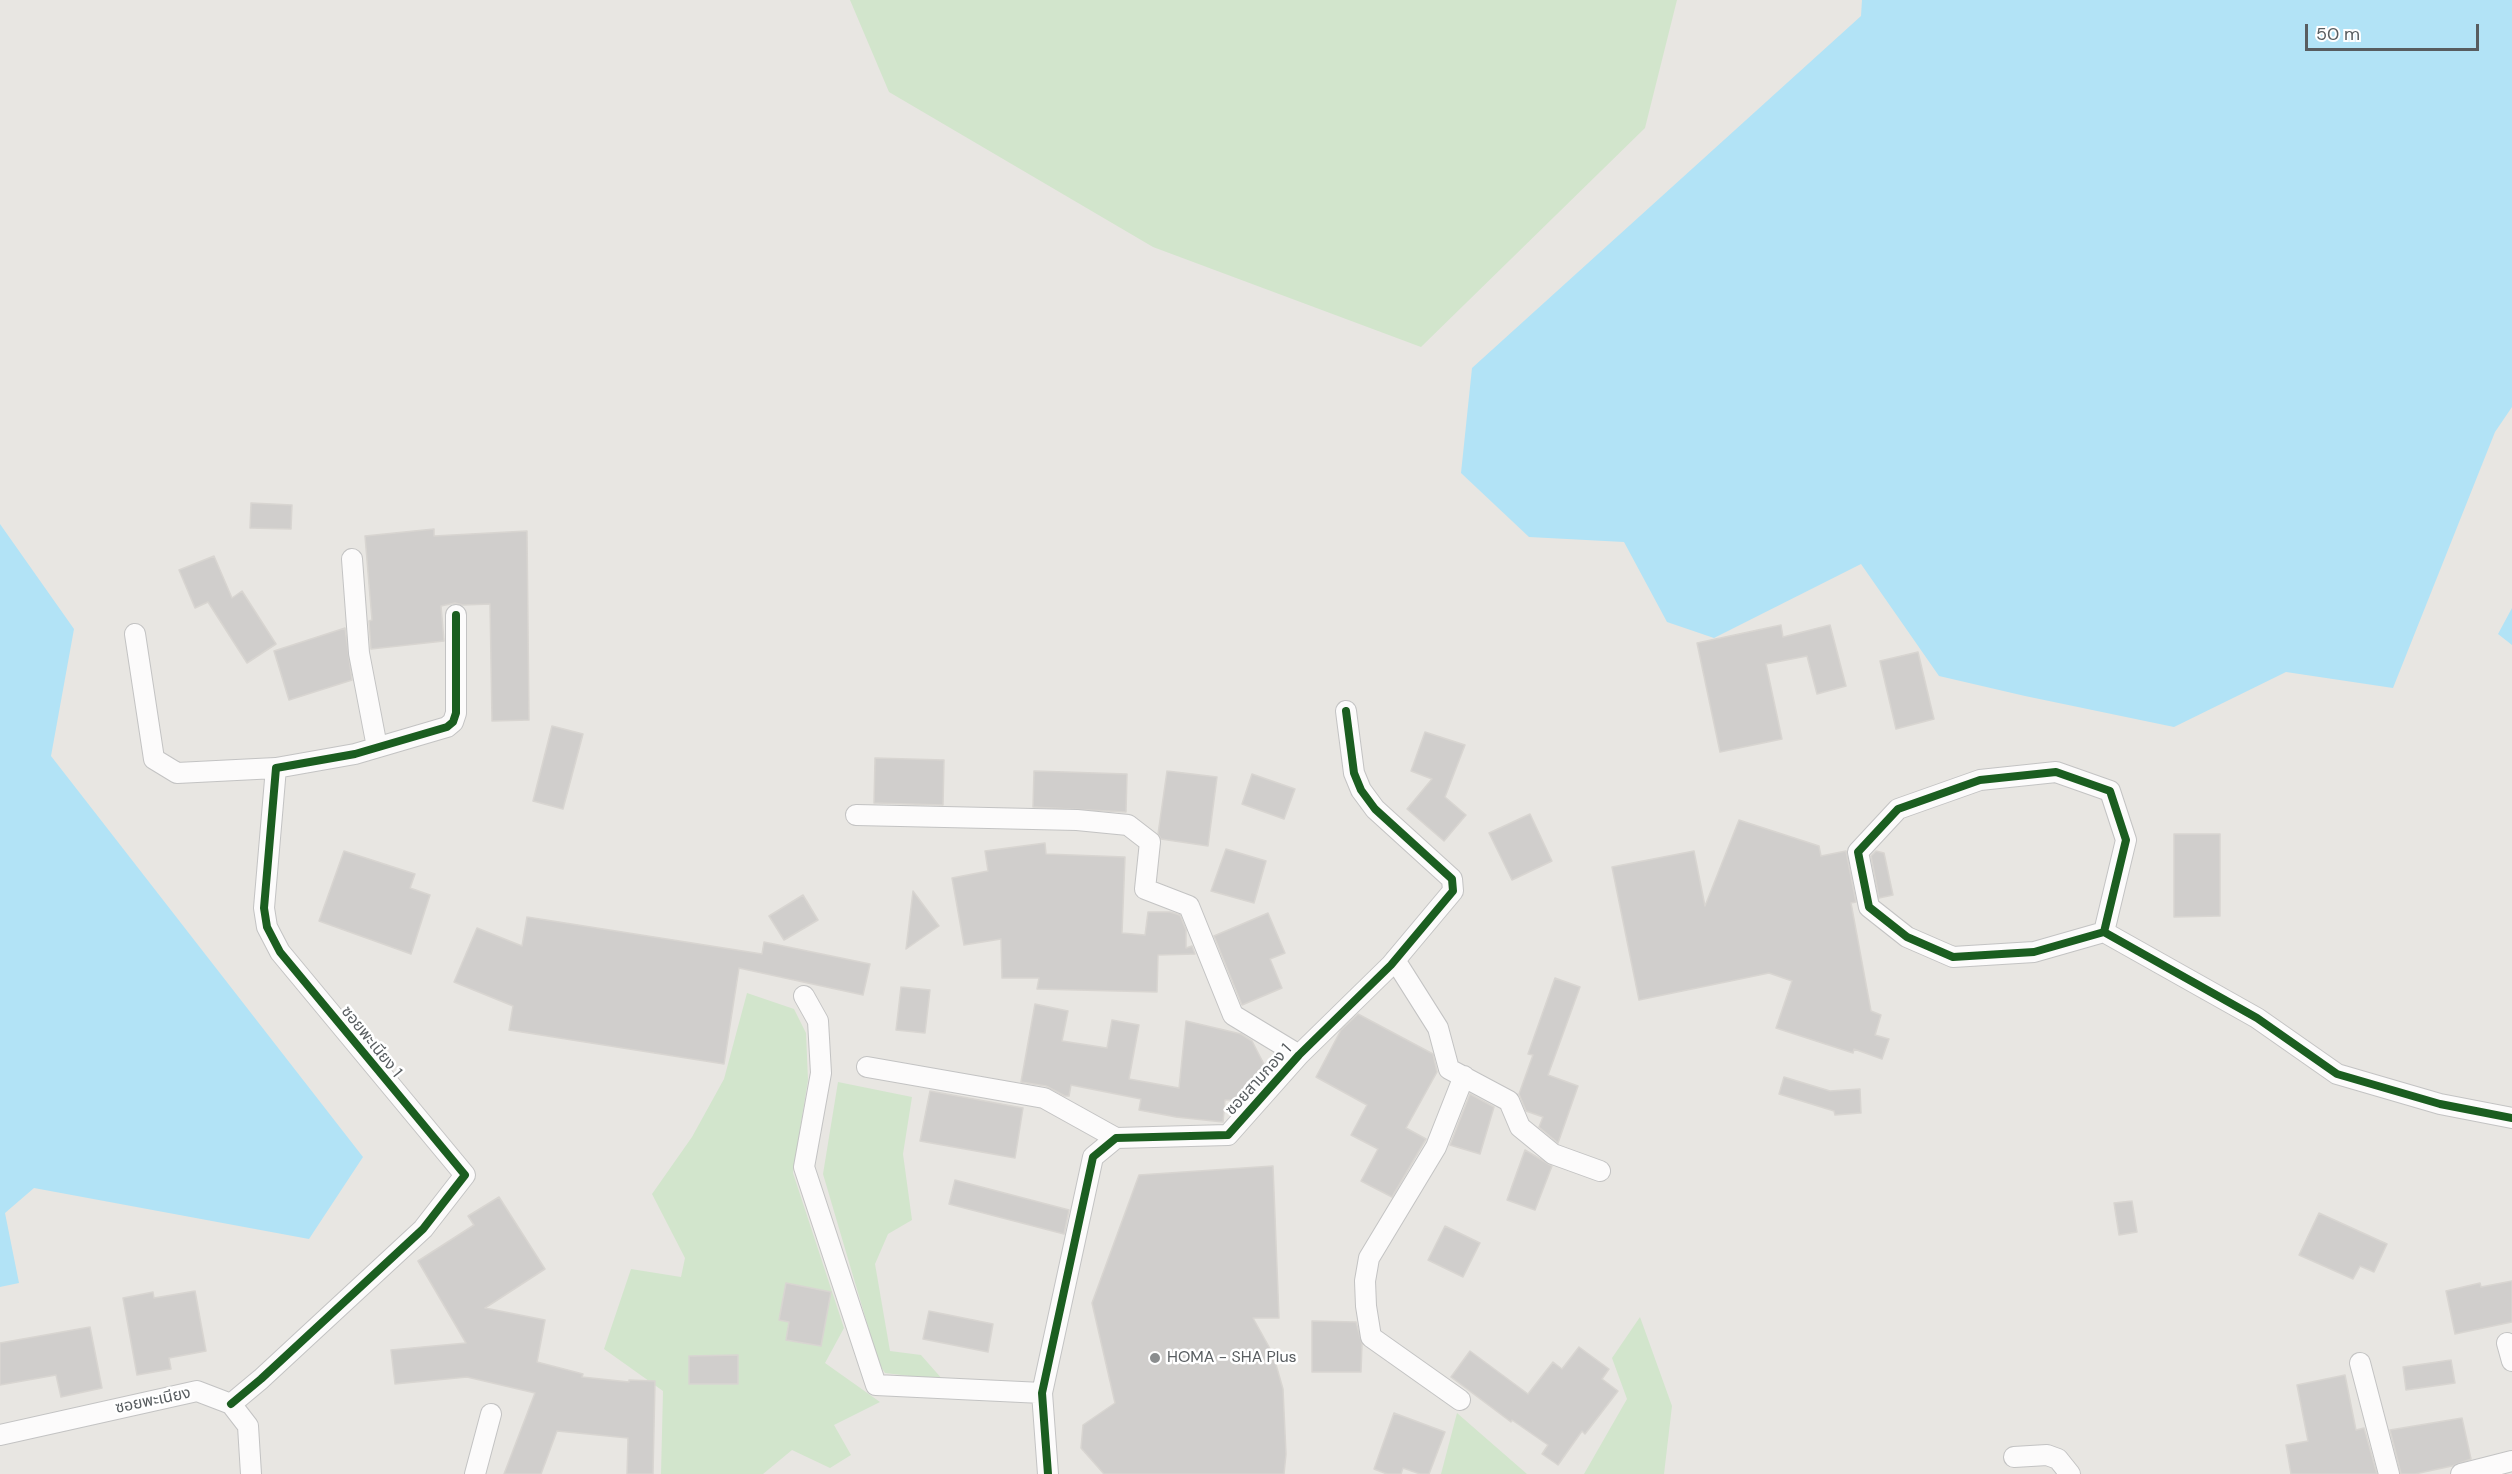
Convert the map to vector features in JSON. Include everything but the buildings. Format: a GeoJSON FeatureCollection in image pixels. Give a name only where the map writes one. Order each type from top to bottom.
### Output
{"type":"FeatureCollection","features":[{"type":"Feature","properties":{"kind":"street"},"geometry":{"type":"LineString","coordinates":[[352,559],[359,653],[377,747]]}},
{"type":"Feature","properties":{"kind":"street"},"geometry":{"type":"LineString","coordinates":[[135,634],[154,759],[177,772],[276,768],[355,754],[447,727],[453,722],[456,713],[456,615]]}},
{"type":"Feature","properties":{"kind":"street","name":"ซอยสามกอง 1"},"geometry":{"type":"LineString","coordinates":[[1116,1138],[1157,1135],[1228,1135],[1299,1055],[1395,960],[1453,891],[1452,879],[1375,809],[1361,790],[1354,772],[1346,711]]}},
{"type":"Feature","properties":{"kind":"street","name":"ซอยพะเนียง 1"},"geometry":{"type":"LineString","coordinates":[[231,1404],[270,1371],[423,1229],[465,1175],[280,952],[267,927],[264,908],[276,768]]}},
{"type":"Feature","properties":{"kind":"street"},"geometry":{"type":"LineString","coordinates":[[2104,932],[2126,840],[2110,791],[2056,772],[1980,780],[1898,809],[1858,852],[1869,907],[1907,937],[1953,957],[2034,952],[2104,932],[2257,1018],[2337,1074],[2440,1104],[2512,1118]]}},
{"type":"Feature","properties":{"kind":"street"},"geometry":{"type":"LineString","coordinates":[[856,815],[1077,820],[1128,825],[1150,842],[1145,889],[1189,906],[1233,1015],[1299,1055]]}},
{"type":"Feature","properties":{"kind":"street"},"geometry":{"type":"LineString","coordinates":[[1395,960],[1438,1028],[1449,1069],[1509,1101],[1520,1126],[1553,1154],[1600,1171]]}},
{"type":"Feature","properties":{"kind":"street"},"geometry":{"type":"LineString","coordinates":[[804,996],[818,1021],[821,1073],[804,1167],[876,1385],[1042,1393]]}},
{"type":"Feature","properties":{"kind":"street"},"geometry":{"type":"LineString","coordinates":[[867,1067],[1044,1098],[1116,1138],[1093,1157],[1042,1393],[1048,1474]]}},
{"type":"Feature","properties":{"kind":"street"},"geometry":{"type":"LineString","coordinates":[[1460,1400],[1371,1337],[1365,1281],[1369,1258],[1436,1147],[1464,1076]]}},
{"type":"Feature","properties":{"kind":"street"},"geometry":{"type":"LineString","coordinates":[[2360,1363],[2389,1474]]}},
{"type":"Feature","properties":{"kind":"street","name":"ซอยพะเนียง"},"geometry":{"type":"LineString","coordinates":[[0,1435],[197,1391],[231,1404]]}},
{"type":"Feature","properties":{"kind":"street"},"geometry":{"type":"LineString","coordinates":[[231,1404],[248,1426],[251,1474]]}},
{"type":"Feature","properties":{"kind":"street"},"geometry":{"type":"LineString","coordinates":[[475,1474],[491,1414]]}},
{"type":"Feature","properties":{"kind":"street"},"geometry":{"type":"LineString","coordinates":[[2014,1457],[2047,1455],[2058,1459],[2070,1474]]}},
{"type":"Feature","properties":{"kind":"street"},"geometry":{"type":"LineString","coordinates":[[2461,1474],[2512,1461]]}},
{"type":"Feature","properties":{"kind":"green space"},"geometry":{"type":"Polygon","coordinates":[[[850,0],[1677,0],[1645,128],[1421,347],[1153,247],[889,92],[850,0]]]}},
{"type":"Feature","properties":{"kind":"green space"},"geometry":{"type":"Polygon","coordinates":[[[747,993],[794,1009],[806,1033],[808,1080],[793,1173],[844,1328],[825,1363],[880,1402],[834,1425],[851,1455],[830,1468],[792,1450],[763,1474],[661,1474],[663,1391],[604,1349],[631,1269],[681,1277],[685,1258],[652,1194],[692,1137],[724,1079],[747,993]]]}},
{"type":"Feature","properties":{"kind":"green space"},"geometry":{"type":"Polygon","coordinates":[[[838,1082],[912,1097],[903,1154],[912,1220],[888,1234],[875,1264],[890,1351],[921,1355],[943,1380],[885,1373],[879,1364],[823,1174],[838,1082]]]}},
{"type":"Feature","properties":{"kind":"green space"},"geometry":{"type":"Polygon","coordinates":[[[1640,1317],[1672,1406],[1664,1474],[1584,1474],[1627,1399],[1612,1358],[1640,1317]]]}},
{"type":"Feature","properties":{"kind":"green space"},"geometry":{"type":"Polygon","coordinates":[[[1457,1413],[1527,1474],[1441,1474],[1457,1413]]]}},
{"type":"Feature","properties":{"kind":"water"},"geometry":{"type":"Polygon","coordinates":[[[1862,0],[2512,0],[2512,407],[2495,432],[2393,688],[2286,672],[2174,727],[1939,676],[1861,564],[1714,638],[1667,622],[1624,542],[1529,537],[1461,473],[1472,368],[1861,16],[1862,0]]]}},
{"type":"Feature","properties":{"kind":"water"},"geometry":{"type":"Polygon","coordinates":[[[0,524],[74,629],[51,756],[363,1157],[309,1239],[34,1188],[5,1213],[19,1283],[0,1287],[0,524]]]}},
{"type":"Feature","properties":{"kind":"water"},"geometry":{"type":"Polygon","coordinates":[[[2512,608],[2512,645],[2498,634],[2512,608]]]}},
{"type":"Feature","properties":{"kind":"cycle path"},"geometry":{"type":"LineString","coordinates":[[231,1404],[423,1229],[465,1175],[280,952],[267,927],[264,908],[276,768],[355,754],[447,727],[453,722],[456,713],[456,615]]}},
{"type":"Feature","properties":{"kind":"cycle path"},"geometry":{"type":"LineString","coordinates":[[1048,1474],[1042,1393],[1093,1157],[1116,1138],[1228,1135],[1299,1055],[1391,965],[1453,891],[1452,879],[1375,809],[1361,790],[1354,773],[1346,711]]}},
{"type":"Feature","properties":{"kind":"cycle path"},"geometry":{"type":"LineString","coordinates":[[2104,932],[2126,840],[2110,791],[2056,772],[1980,780],[1898,809],[1858,852],[1869,907],[1907,937],[1953,957],[2034,952],[2104,932],[2257,1018],[2337,1074],[2440,1104],[2512,1118]]}},
{"type":"Feature","properties":{"kind":"place","name":"HOMA - SHA Plus"},"geometry":{"type":"Point","coordinates":[1155,1358]}}]}
